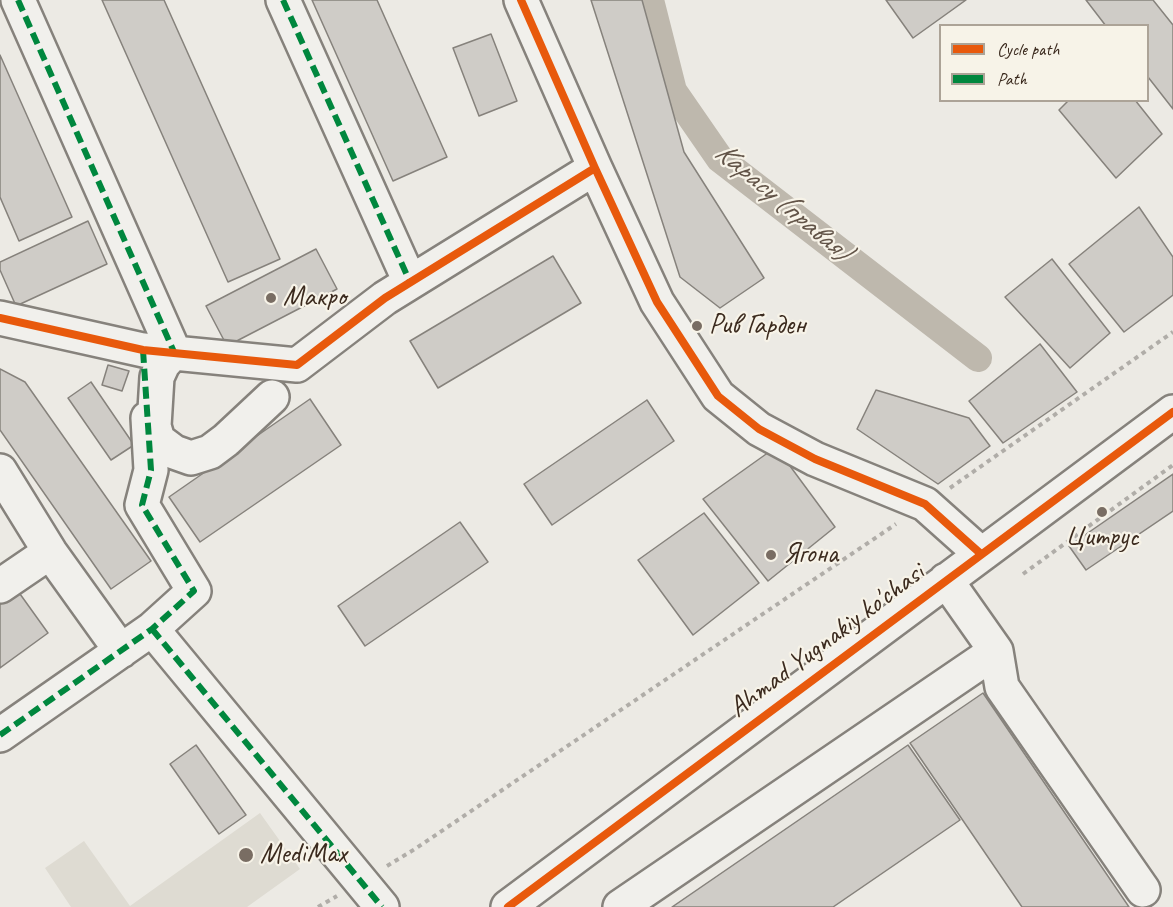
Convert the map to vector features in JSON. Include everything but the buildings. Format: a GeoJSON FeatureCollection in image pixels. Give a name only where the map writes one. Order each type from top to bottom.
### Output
{"type":"FeatureCollection","features":[{"type":"Feature","properties":{"kind":"street"},"geometry":{"type":"LineString","coordinates":[[18,0],[163,364],[157,377],[154,407],[154,426],[158,440],[174,452],[191,458],[210,452],[272,397]]}},
{"type":"Feature","properties":{"kind":"street"},"geometry":{"type":"LineString","coordinates":[[283,0],[410,282]]}},
{"type":"Feature","properties":{"kind":"street"},"geometry":{"type":"LineString","coordinates":[[521,0],[657,302],[718,396],[759,429],[816,459],[925,504],[981,554]]}},
{"type":"Feature","properties":{"kind":"street"},"geometry":{"type":"LineString","coordinates":[[0,318],[158,351],[297,365],[385,298],[595,168]]}},
{"type":"Feature","properties":{"kind":"street"},"geometry":{"type":"LineString","coordinates":[[0,735],[152,628],[194,591],[142,505],[151,470],[158,351]]}},
{"type":"Feature","properties":{"kind":"street","name":"Ahmad Yugnakiy ko'chasi"},"geometry":{"type":"LineString","coordinates":[[508,907],[981,554],[1171,417]]}},
{"type":"Feature","properties":{"kind":"street"},"geometry":{"type":"LineString","coordinates":[[5,487],[121,651]]}},
{"type":"Feature","properties":{"kind":"street"},"geometry":{"type":"LineString","coordinates":[[0,586],[50,552]]}},
{"type":"Feature","properties":{"kind":"street"},"geometry":{"type":"LineString","coordinates":[[946,580],[996,651],[1002,687],[1143,890]]}},
{"type":"Feature","properties":{"kind":"street"},"geometry":{"type":"LineString","coordinates":[[152,628],[382,907]]}},
{"type":"Feature","properties":{"kind":"street"},"geometry":{"type":"LineString","coordinates":[[620,907],[996,651]]}},
{"type":"Feature","properties":{"kind":"path"},"geometry":{"type":"LineString","coordinates":[[318,907],[415,849],[925,504],[1173,332]]}},
{"type":"Feature","properties":{"kind":"path"},"geometry":{"type":"LineString","coordinates":[[1023,574],[1173,465]]}},
{"type":"Feature","properties":{"kind":"shaded area","name":"MediMax"},"geometry":{"type":"Polygon","coordinates":[[[260,813],[300,869],[247,907],[71,907],[45,868],[84,841],[130,906],[260,813]]]}},
{"type":"Feature","properties":{"kind":"waterway","name":"Карасу (правая)"},"geometry":{"type":"LineString","coordinates":[[650,0],[673,91],[720,159],[978,358]]}},
{"type":"Feature","properties":{"kind":"marked path"},"geometry":{"type":"LineString","coordinates":[[18,0],[174,352]]}},
{"type":"Feature","properties":{"kind":"marked path"},"geometry":{"type":"LineString","coordinates":[[283,0],[410,282]]}},
{"type":"Feature","properties":{"kind":"marked path"},"geometry":{"type":"LineString","coordinates":[[0,735],[152,629],[194,591],[142,505],[151,470],[143,350]]}},
{"type":"Feature","properties":{"kind":"marked path"},"geometry":{"type":"LineString","coordinates":[[152,629],[382,907]]}},
{"type":"Feature","properties":{"kind":"cycle path"},"geometry":{"type":"LineString","coordinates":[[521,0],[657,302],[718,396],[759,429],[815,459],[925,504],[981,554]]}},
{"type":"Feature","properties":{"kind":"cycle path"},"geometry":{"type":"LineString","coordinates":[[0,318],[143,350],[297,365],[385,298],[595,168]]}},
{"type":"Feature","properties":{"kind":"cycle path"},"geometry":{"type":"LineString","coordinates":[[508,907],[1173,412]]}},
{"type":"Feature","properties":{"kind":"place","name":"Макро"},"geometry":{"type":"Point","coordinates":[271,298]}},
{"type":"Feature","properties":{"kind":"place","name":"Рив Гарден"},"geometry":{"type":"Point","coordinates":[697,326]}},
{"type":"Feature","properties":{"kind":"place","name":"Цитрус"},"geometry":{"type":"Point","coordinates":[1102,512]}},
{"type":"Feature","properties":{"kind":"place","name":"Ягона"},"geometry":{"type":"Point","coordinates":[771,555]}},
{"type":"Feature","properties":{"kind":"place","name":"MediMax"},"geometry":{"type":"Point","coordinates":[246,855]}}]}
